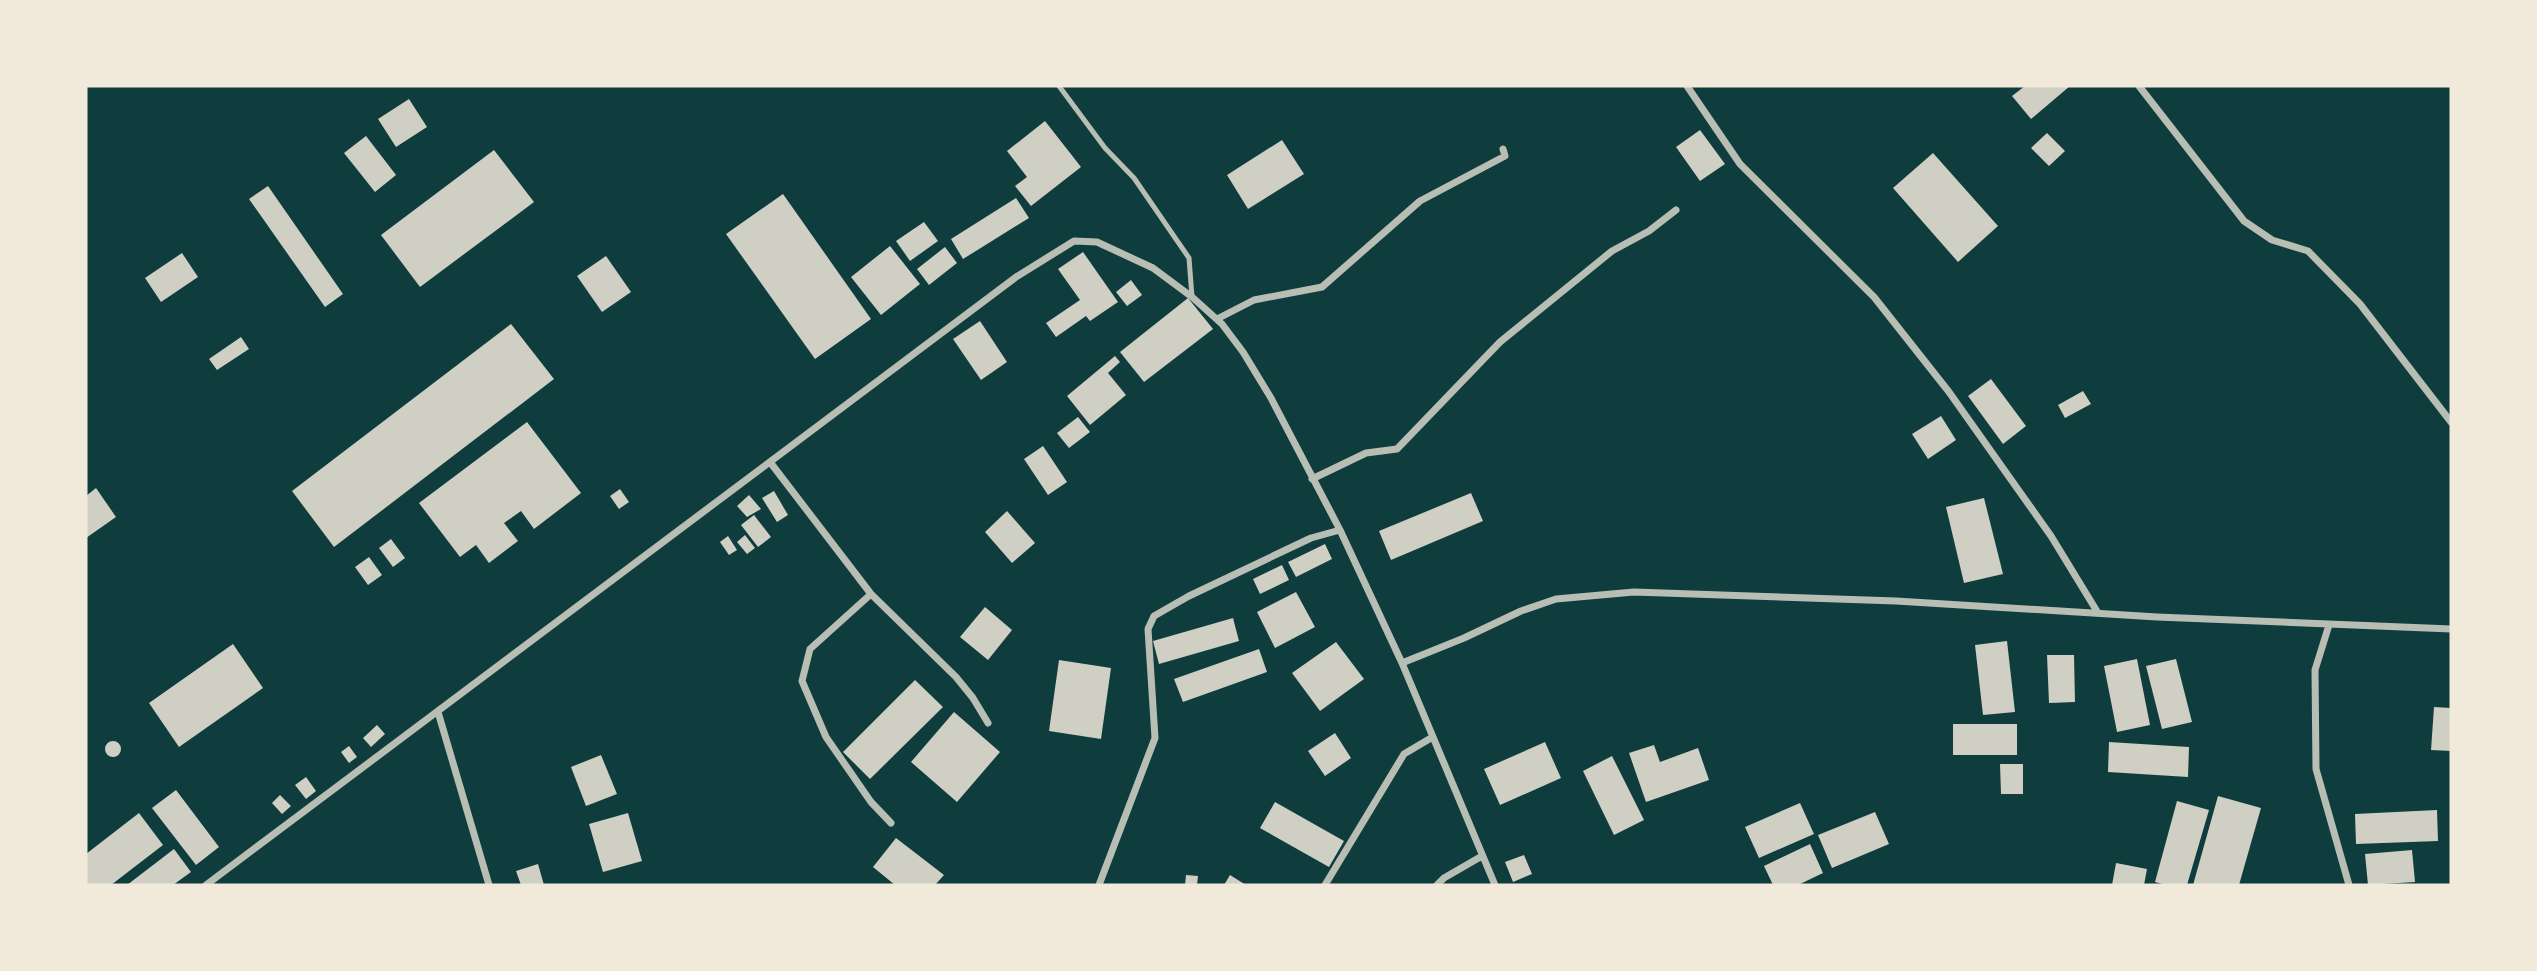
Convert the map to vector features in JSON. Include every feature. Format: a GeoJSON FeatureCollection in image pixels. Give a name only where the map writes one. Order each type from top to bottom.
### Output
{"type":"FeatureCollection","features":[{"type":"Feature","properties":{"kind":"street"},"geometry":{"type":"LineString","coordinates":[[1687,86],[1740,164],[1874,296],[1941,381],[2051,536],[2098,613]]}},
{"type":"Feature","properties":{"kind":"street"},"geometry":{"type":"LineString","coordinates":[[2139,86],[2244,220],[2272,240],[2308,251],[2360,304],[2451,422]]}},
{"type":"Feature","properties":{"kind":"street"},"geometry":{"type":"LineString","coordinates":[[1217,319],[1254,300],[1322,287],[1420,201],[1505,156],[1503,149]]}},
{"type":"Feature","properties":{"kind":"street"},"geometry":{"type":"LineString","coordinates":[[1312,479],[1366,453],[1397,449],[1500,342],[1612,251],[1649,230],[1676,210]]}},
{"type":"Feature","properties":{"kind":"street"},"geometry":{"type":"LineString","coordinates":[[206,885],[1016,277],[1074,241],[1097,242],[1153,268],[1192,296],[1217,319],[1243,352],[1340,530],[1402,663],[1431,738],[1495,885]]}},
{"type":"Feature","properties":{"kind":"street"},"geometry":{"type":"LineString","coordinates":[[770,462],[871,594],[956,677],[988,723]]}},
{"type":"Feature","properties":{"kind":"street"},"geometry":{"type":"LineString","coordinates":[[1099,885],[1155,738],[1148,629],[1154,616],[1189,596],[1298,544],[1340,530]]}},
{"type":"Feature","properties":{"kind":"street"},"geometry":{"type":"LineString","coordinates":[[1402,663],[1521,611],[1556,599],[1634,592],[1896,601],[2329,625],[2451,629]]}},
{"type":"Feature","properties":{"kind":"street"},"geometry":{"type":"LineString","coordinates":[[871,594],[810,649],[802,681],[826,737],[871,802],[891,822]]}},
{"type":"Feature","properties":{"kind":"street"},"geometry":{"type":"LineString","coordinates":[[2329,625],[2315,670],[2316,769],[2349,885]]}},
{"type":"Feature","properties":{"kind":"street"},"geometry":{"type":"LineString","coordinates":[[438,712],[489,885]]}},
{"type":"Feature","properties":{"kind":"street"},"geometry":{"type":"LineString","coordinates":[[1325,885],[1404,754],[1431,738]]}},
{"type":"Feature","properties":{"kind":"street"},"geometry":{"type":"LineString","coordinates":[[1437,885],[1482,856]]}},
{"type":"Feature","properties":{"kind":"lane"},"geometry":{"type":"LineString","coordinates":[[1059,86],[1105,148],[1134,178],[1189,258],[1192,296]]}},
{"type":"Feature","properties":{"kind":"building"},"geometry":{"type":"Polygon","coordinates":[[[2025,86],[2070,86],[2031,119],[2012,96],[2025,86]]]}},
{"type":"Feature","properties":{"kind":"building"},"geometry":{"type":"Polygon","coordinates":[[[409,99],[427,127],[396,147],[378,119],[409,99]]]}},
{"type":"Feature","properties":{"kind":"building"},"geometry":{"type":"Polygon","coordinates":[[[1045,121],[1081,167],[1031,206],[1015,186],[1027,177],[1007,151],[1045,121]]]}},
{"type":"Feature","properties":{"kind":"building"},"geometry":{"type":"Polygon","coordinates":[[[1700,130],[1725,164],[1700,181],[1676,147],[1700,130]]]}},
{"type":"Feature","properties":{"kind":"building"},"geometry":{"type":"Polygon","coordinates":[[[2047,133],[2065,151],[2049,166],[2031,148],[2047,133]]]}},
{"type":"Feature","properties":{"kind":"building"},"geometry":{"type":"Polygon","coordinates":[[[366,136],[396,175],[375,192],[344,153],[366,136]]]}},
{"type":"Feature","properties":{"kind":"building"},"geometry":{"type":"Polygon","coordinates":[[[1282,140],[1304,174],[1248,209],[1227,175],[1282,140]]]}},
{"type":"Feature","properties":{"kind":"building"},"geometry":{"type":"Polygon","coordinates":[[[494,150],[534,202],[420,287],[381,235],[494,150]]]}},
{"type":"Feature","properties":{"kind":"building"},"geometry":{"type":"Polygon","coordinates":[[[1933,153],[1998,226],[1958,262],[1893,188],[1933,153]]]}},
{"type":"Feature","properties":{"kind":"building"},"geometry":{"type":"Polygon","coordinates":[[[268,186],[343,294],[325,307],[249,199],[268,186]]]}},
{"type":"Feature","properties":{"kind":"building"},"geometry":{"type":"Polygon","coordinates":[[[783,194],[871,319],[815,359],[726,234],[783,194]]]}},
{"type":"Feature","properties":{"kind":"building"},"geometry":{"type":"Polygon","coordinates":[[[1016,198],[1029,218],[963,259],[951,239],[1016,198]]]}},
{"type":"Feature","properties":{"kind":"building"},"geometry":{"type":"Polygon","coordinates":[[[924,222],[938,241],[910,261],[896,241],[924,222]]]}},
{"type":"Feature","properties":{"kind":"building"},"geometry":{"type":"Polygon","coordinates":[[[890,246],[920,284],[881,315],[851,277],[890,246]]]}},
{"type":"Feature","properties":{"kind":"building"},"geometry":{"type":"Polygon","coordinates":[[[945,247],[957,263],[929,285],[917,269],[945,247]]]}},
{"type":"Feature","properties":{"kind":"building"},"geometry":{"type":"Polygon","coordinates":[[[1083,252],[1118,302],[1090,321],[1086,316],[1056,337],[1046,323],[1080,300],[1058,269],[1083,252]]]}},
{"type":"Feature","properties":{"kind":"building"},"geometry":{"type":"Polygon","coordinates":[[[182,253],[198,277],[161,302],[145,278],[182,253]]]}},
{"type":"Feature","properties":{"kind":"building"},"geometry":{"type":"Polygon","coordinates":[[[606,256],[631,292],[602,312],[577,276],[606,256]]]}},
{"type":"Feature","properties":{"kind":"building"},"geometry":{"type":"Polygon","coordinates":[[[1131,280],[1142,295],[1127,306],[1116,292],[1131,280]]]}},
{"type":"Feature","properties":{"kind":"building"},"geometry":{"type":"Polygon","coordinates":[[[1188,298],[1213,329],[1144,382],[1120,352],[1188,298]]]}},
{"type":"Feature","properties":{"kind":"building"},"geometry":{"type":"Polygon","coordinates":[[[980,321],[1007,362],[981,380],[953,339],[980,321]]]}},
{"type":"Feature","properties":{"kind":"building"},"geometry":{"type":"Polygon","coordinates":[[[511,324],[554,379],[334,547],[292,491],[511,324]]]}},
{"type":"Feature","properties":{"kind":"building"},"geometry":{"type":"Polygon","coordinates":[[[241,337],[249,349],[217,370],[209,359],[241,337]]]}},
{"type":"Feature","properties":{"kind":"building"},"geometry":{"type":"Polygon","coordinates":[[[1115,356],[1120,362],[1108,373],[1126,395],[1090,425],[1067,396],[1115,356]]]}},
{"type":"Feature","properties":{"kind":"building"},"geometry":{"type":"Polygon","coordinates":[[[1991,379],[2026,426],[2003,444],[1968,396],[1991,379]]]}},
{"type":"Feature","properties":{"kind":"building"},"geometry":{"type":"Polygon","coordinates":[[[2083,391],[2091,404],[2065,418],[2058,405],[2083,391]]]}},
{"type":"Feature","properties":{"kind":"building"},"geometry":{"type":"Polygon","coordinates":[[[1941,416],[1956,440],[1928,459],[1912,434],[1941,416]]]}},
{"type":"Feature","properties":{"kind":"building"},"geometry":{"type":"Polygon","coordinates":[[[1078,417],[1090,432],[1069,448],[1057,433],[1078,417]]]}},
{"type":"Feature","properties":{"kind":"building"},"geometry":{"type":"Polygon","coordinates":[[[527,422],[581,493],[534,529],[521,511],[504,523],[518,541],[489,563],[476,545],[460,557],[419,503],[527,422]]]}},
{"type":"Feature","properties":{"kind":"building"},"geometry":{"type":"Polygon","coordinates":[[[1043,446],[1067,482],[1048,495],[1024,459],[1043,446]]]}},
{"type":"Feature","properties":{"kind":"building"},"geometry":{"type":"Polygon","coordinates":[[[96,488],[116,517],[86,538],[86,496],[96,488]]]}},
{"type":"Feature","properties":{"kind":"building"},"geometry":{"type":"Polygon","coordinates":[[[620,489],[629,502],[619,509],[610,496],[620,489]]]}},
{"type":"Feature","properties":{"kind":"building"},"geometry":{"type":"Polygon","coordinates":[[[774,491],[788,515],[777,522],[762,498],[774,491]]]}},
{"type":"Feature","properties":{"kind":"building"},"geometry":{"type":"Polygon","coordinates":[[[1471,493],[1483,521],[1391,560],[1379,531],[1471,493]]]}},
{"type":"Feature","properties":{"kind":"building"},"geometry":{"type":"Polygon","coordinates":[[[749,495],[761,509],[747,517],[737,506],[749,495]]]}},
{"type":"Feature","properties":{"kind":"building"},"geometry":{"type":"Polygon","coordinates":[[[1984,498],[2003,574],[1964,583],[1946,507],[1984,498]]]}},
{"type":"Feature","properties":{"kind":"building"},"geometry":{"type":"Polygon","coordinates":[[[1007,511],[1035,543],[1012,563],[985,532],[1007,511]]]}},
{"type":"Feature","properties":{"kind":"building"},"geometry":{"type":"Polygon","coordinates":[[[754,515],[771,537],[758,547],[741,525],[754,515]]]}},
{"type":"Feature","properties":{"kind":"building"},"geometry":{"type":"Polygon","coordinates":[[[745,535],[755,548],[747,554],[737,542],[745,535]]]}},
{"type":"Feature","properties":{"kind":"building"},"geometry":{"type":"Polygon","coordinates":[[[728,536],[737,550],[729,555],[720,542],[728,536]]]}},
{"type":"Feature","properties":{"kind":"building"},"geometry":{"type":"Polygon","coordinates":[[[391,539],[405,558],[393,567],[379,548],[391,539]]]}},
{"type":"Feature","properties":{"kind":"building"},"geometry":{"type":"Polygon","coordinates":[[[1325,544],[1332,559],[1296,577],[1288,562],[1325,544]]]}},
{"type":"Feature","properties":{"kind":"building"},"geometry":{"type":"Polygon","coordinates":[[[369,557],[382,575],[368,585],[355,567],[369,557]]]}},
{"type":"Feature","properties":{"kind":"building"},"geometry":{"type":"Polygon","coordinates":[[[1282,565],[1289,580],[1260,594],[1253,579],[1282,565]]]}},
{"type":"Feature","properties":{"kind":"building"},"geometry":{"type":"Polygon","coordinates":[[[1296,592],[1315,627],[1275,648],[1257,612],[1296,592]]]}},
{"type":"Feature","properties":{"kind":"building"},"geometry":{"type":"Polygon","coordinates":[[[985,607],[1012,630],[988,660],[960,637],[985,607]]]}},
{"type":"Feature","properties":{"kind":"building"},"geometry":{"type":"Polygon","coordinates":[[[1233,618],[1239,641],[1159,664],[1153,641],[1233,618]]]}},
{"type":"Feature","properties":{"kind":"building"},"geometry":{"type":"Polygon","coordinates":[[[2007,641],[2015,712],[1983,715],[1975,645],[2007,641]]]}},
{"type":"Feature","properties":{"kind":"building"},"geometry":{"type":"Polygon","coordinates":[[[1336,642],[1364,679],[1320,711],[1292,673],[1336,642]]]}},
{"type":"Feature","properties":{"kind":"building"},"geometry":{"type":"Polygon","coordinates":[[[233,644],[263,688],[179,747],[149,703],[233,644]]]}},
{"type":"Feature","properties":{"kind":"building"},"geometry":{"type":"Polygon","coordinates":[[[1259,649],[1267,672],[1183,702],[1174,679],[1259,649]]]}},
{"type":"Feature","properties":{"kind":"building"},"geometry":{"type":"Polygon","coordinates":[[[2047,655],[2074,655],[2075,702],[2049,703],[2047,655]]]}},
{"type":"Feature","properties":{"kind":"building"},"geometry":{"type":"Polygon","coordinates":[[[2137,659],[2150,725],[2117,732],[2104,666],[2137,659]]]}},
{"type":"Feature","properties":{"kind":"building"},"geometry":{"type":"Polygon","coordinates":[[[2176,659],[2192,722],[2162,729],[2146,666],[2176,659]]]}},
{"type":"Feature","properties":{"kind":"building"},"geometry":{"type":"Polygon","coordinates":[[[1059,660],[1111,668],[1101,739],[1049,731],[1059,660]]]}},
{"type":"Feature","properties":{"kind":"building"},"geometry":{"type":"Polygon","coordinates":[[[915,680],[943,707],[870,779],[843,752],[915,680]]]}},
{"type":"Feature","properties":{"kind":"building"},"geometry":{"type":"Polygon","coordinates":[[[2434,707],[2451,708],[2451,751],[2431,750],[2434,707]]]}},
{"type":"Feature","properties":{"kind":"building"},"geometry":{"type":"Polygon","coordinates":[[[954,712],[1000,752],[957,802],[911,762],[954,712]]]}},
{"type":"Feature","properties":{"kind":"building"},"geometry":{"type":"Polygon","coordinates":[[[1953,724],[2017,724],[2017,755],[1953,755],[1953,724]]]}},
{"type":"Feature","properties":{"kind":"building"},"geometry":{"type":"Polygon","coordinates":[[[377,725],[385,734],[371,747],[363,738],[377,725]]]}},
{"type":"Feature","properties":{"kind":"building"},"geometry":{"type":"Polygon","coordinates":[[[1335,733],[1351,758],[1325,776],[1308,751],[1335,733]]]}},
{"type":"Feature","properties":{"kind":"building"},"geometry":{"type":"Polygon","coordinates":[[[113,741],[119,743],[119,755],[113,757],[107,755],[105,749],[107,743],[113,741]]]}},
{"type":"Feature","properties":{"kind":"building"},"geometry":{"type":"Polygon","coordinates":[[[1545,742],[1561,778],[1500,805],[1484,769],[1545,742]]]}},
{"type":"Feature","properties":{"kind":"building"},"geometry":{"type":"Polygon","coordinates":[[[2109,742],[2189,747],[2188,777],[2108,772],[2109,742]]]}},
{"type":"Feature","properties":{"kind":"building"},"geometry":{"type":"Polygon","coordinates":[[[1654,745],[1660,762],[1698,748],[1709,780],[1646,802],[1629,753],[1654,745]]]}},
{"type":"Feature","properties":{"kind":"building"},"geometry":{"type":"Polygon","coordinates":[[[349,746],[357,757],[349,763],[341,752],[349,746]]]}},
{"type":"Feature","properties":{"kind":"building"},"geometry":{"type":"Polygon","coordinates":[[[601,755],[617,794],[586,806],[571,767],[601,755]]]}},
{"type":"Feature","properties":{"kind":"building"},"geometry":{"type":"Polygon","coordinates":[[[1612,756],[1644,820],[1614,835],[1583,771],[1612,756]]]}},
{"type":"Feature","properties":{"kind":"building"},"geometry":{"type":"Polygon","coordinates":[[[2000,764],[2023,764],[2023,794],[2001,794],[2000,764]]]}},
{"type":"Feature","properties":{"kind":"building"},"geometry":{"type":"Polygon","coordinates":[[[306,777],[316,791],[306,799],[295,785],[306,777]]]}},
{"type":"Feature","properties":{"kind":"building"},"geometry":{"type":"Polygon","coordinates":[[[176,790],[219,847],[196,865],[152,808],[176,790]]]}},
{"type":"Feature","properties":{"kind":"building"},"geometry":{"type":"Polygon","coordinates":[[[280,795],[291,806],[282,814],[272,803],[280,795]]]}},
{"type":"Feature","properties":{"kind":"building"},"geometry":{"type":"Polygon","coordinates":[[[2218,796],[2261,808],[2239,885],[2193,885],[2218,796]]]}},
{"type":"Feature","properties":{"kind":"building"},"geometry":{"type":"Polygon","coordinates":[[[2177,801],[2209,810],[2187,885],[2166,885],[2155,882],[2177,801]]]}},
{"type":"Feature","properties":{"kind":"building"},"geometry":{"type":"Polygon","coordinates":[[[1275,802],[1344,841],[1329,867],[1260,828],[1275,802]]]}},
{"type":"Feature","properties":{"kind":"building"},"geometry":{"type":"Polygon","coordinates":[[[1800,803],[1814,834],[1759,858],[1745,827],[1800,803]]]}},
{"type":"Feature","properties":{"kind":"building"},"geometry":{"type":"Polygon","coordinates":[[[2437,810],[2438,841],[2356,844],[2355,814],[2437,810]]]}},
{"type":"Feature","properties":{"kind":"building"},"geometry":{"type":"Polygon","coordinates":[[[1875,812],[1889,844],[1832,868],[1818,835],[1875,812]]]}},
{"type":"Feature","properties":{"kind":"building"},"geometry":{"type":"Polygon","coordinates":[[[139,813],[163,845],[111,885],[86,885],[86,854],[139,813]]]}},
{"type":"Feature","properties":{"kind":"building"},"geometry":{"type":"Polygon","coordinates":[[[628,813],[642,861],[603,872],[589,824],[628,813]]]}},
{"type":"Feature","properties":{"kind":"building"},"geometry":{"type":"Polygon","coordinates":[[[896,838],[944,875],[935,885],[895,885],[873,867],[896,838]]]}},
{"type":"Feature","properties":{"kind":"building"},"geometry":{"type":"Polygon","coordinates":[[[1810,844],[1823,873],[1798,885],[1773,885],[1764,866],[1810,844]]]}},
{"type":"Feature","properties":{"kind":"building"},"geometry":{"type":"Polygon","coordinates":[[[174,849],[191,872],[173,885],[127,885],[174,849]]]}},
{"type":"Feature","properties":{"kind":"building"},"geometry":{"type":"Polygon","coordinates":[[[2412,850],[2415,882],[2368,885],[2365,854],[2412,850]]]}},
{"type":"Feature","properties":{"kind":"building"},"geometry":{"type":"Polygon","coordinates":[[[1524,855],[1532,874],[1513,882],[1505,862],[1524,855]]]}},
{"type":"Feature","properties":{"kind":"building"},"geometry":{"type":"Polygon","coordinates":[[[2116,863],[2147,869],[2144,885],[2112,885],[2116,863]]]}},
{"type":"Feature","properties":{"kind":"building"},"geometry":{"type":"Polygon","coordinates":[[[538,864],[544,885],[521,885],[516,871],[538,864]]]}},
{"type":"Feature","properties":{"kind":"building"},"geometry":{"type":"Polygon","coordinates":[[[1186,875],[1198,876],[1197,885],[1185,885],[1186,875]]]}},
{"type":"Feature","properties":{"kind":"building"},"geometry":{"type":"Polygon","coordinates":[[[1230,875],[1246,885],[1224,885],[1230,875]]]}}]}
